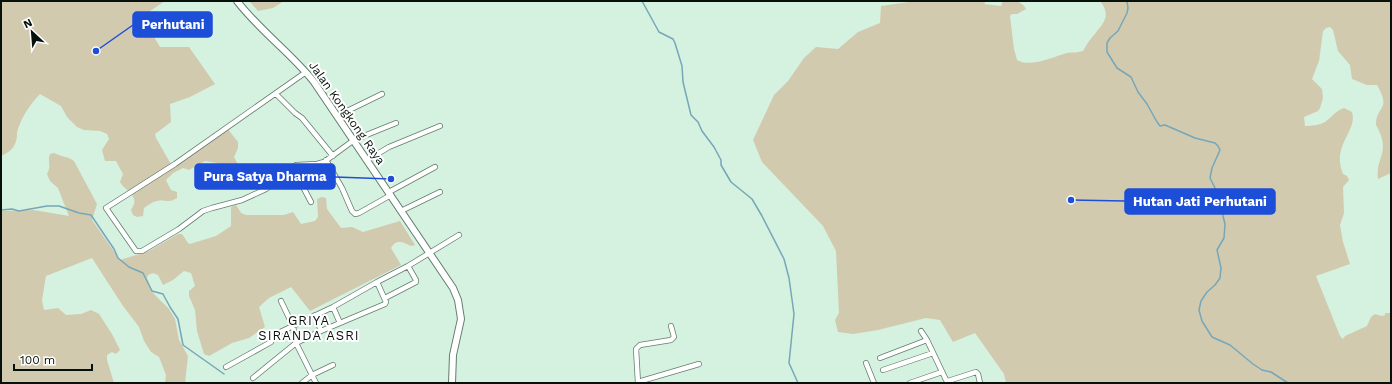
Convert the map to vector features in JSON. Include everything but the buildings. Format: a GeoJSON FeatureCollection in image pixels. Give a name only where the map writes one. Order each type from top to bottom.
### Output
{"type":"FeatureCollection","features":[{"type":"Feature","properties":{"kind":"street","name":"Jalan Kongkong Raya"},"geometry":{"type":"LineString","coordinates":[[237,1],[306,72],[368,160],[453,288],[458,300],[461,319],[453,355],[452,383]]}},
{"type":"Feature","properties":{"kind":"street"},"geometry":{"type":"LineString","coordinates":[[306,72],[174,164],[106,208],[136,251],[142,251],[179,229],[203,211],[242,200],[266,189],[300,164],[316,164],[326,160],[354,140],[396,123]]}},
{"type":"Feature","properties":{"kind":"street"},"geometry":{"type":"LineString","coordinates":[[276,94],[302,118],[333,156]]}},
{"type":"Feature","properties":{"kind":"street"},"geometry":{"type":"LineString","coordinates":[[337,116],[382,94]]}},
{"type":"Feature","properties":{"kind":"street"},"geometry":{"type":"LineString","coordinates":[[368,160],[390,147],[440,126]]}},
{"type":"Feature","properties":{"kind":"street"},"geometry":{"type":"LineString","coordinates":[[326,160],[355,214],[359,213],[435,166]]}},
{"type":"Feature","properties":{"kind":"street"},"geometry":{"type":"LineString","coordinates":[[293,168],[311,202]]}},
{"type":"Feature","properties":{"kind":"street"},"geometry":{"type":"LineString","coordinates":[[401,211],[440,192]]}},
{"type":"Feature","properties":{"kind":"street"},"geometry":{"type":"LineString","coordinates":[[226,367],[271,342],[274,335],[333,307],[408,266],[459,235]]}},
{"type":"Feature","properties":{"kind":"street"},"geometry":{"type":"LineString","coordinates":[[385,298],[416,282],[408,266]]}},
{"type":"Feature","properties":{"kind":"street"},"geometry":{"type":"LineString","coordinates":[[253,378],[296,343],[385,304],[385,298],[377,282]]}},
{"type":"Feature","properties":{"kind":"street"},"geometry":{"type":"LineString","coordinates":[[281,301],[293,326],[296,343],[316,383]]}},
{"type":"Feature","properties":{"kind":"street"},"geometry":{"type":"LineString","coordinates":[[333,307],[340,323]]}},
{"type":"Feature","properties":{"kind":"street"},"geometry":{"type":"LineString","coordinates":[[315,315],[321,331]]}},
{"type":"Feature","properties":{"kind":"street"},"geometry":{"type":"LineString","coordinates":[[671,326],[674,337],[671,340],[640,345],[636,349],[638,383],[699,364]]}},
{"type":"Feature","properties":{"kind":"street"},"geometry":{"type":"LineString","coordinates":[[921,331],[927,340],[944,379],[948,381],[976,372],[980,383]]}},
{"type":"Feature","properties":{"kind":"street"},"geometry":{"type":"LineString","coordinates":[[880,358],[927,340]]}},
{"type":"Feature","properties":{"kind":"street"},"geometry":{"type":"LineString","coordinates":[[883,370],[933,353]]}},
{"type":"Feature","properties":{"kind":"street"},"geometry":{"type":"LineString","coordinates":[[866,363],[874,383]]}},
{"type":"Feature","properties":{"kind":"street"},"geometry":{"type":"LineString","coordinates":[[302,383],[312,375],[333,365]]}},
{"type":"Feature","properties":{"kind":"street"},"geometry":{"type":"LineString","coordinates":[[910,383],[942,372]]}},
{"type":"Feature","properties":{"kind":"shaded area"},"geometry":{"type":"Polygon","coordinates":[[[1,1],[165,1],[150,11],[147,25],[160,47],[189,47],[215,84],[190,97],[170,104],[171,122],[155,134],[156,138],[172,166],[227,128],[238,142],[238,148],[234,157],[243,174],[239,177],[231,170],[222,168],[217,163],[205,161],[189,170],[183,168],[173,173],[166,180],[171,190],[177,192],[177,198],[171,201],[155,201],[144,208],[143,216],[137,217],[133,215],[131,210],[134,204],[134,197],[120,182],[123,174],[116,161],[105,161],[102,150],[109,139],[107,134],[100,131],[84,130],[77,127],[67,117],[61,106],[40,94],[23,116],[14,146],[1,156],[1,1]]]}},
{"type":"Feature","properties":{"kind":"shaded area"},"geometry":{"type":"Polygon","coordinates":[[[249,1],[284,1],[273,8],[258,11],[249,1]]]}},
{"type":"Feature","properties":{"kind":"shaded area"},"geometry":{"type":"Polygon","coordinates":[[[916,1],[986,1],[984,4],[1001,6],[1003,1],[1013,1],[1022,4],[1026,9],[1010,16],[1014,49],[1017,60],[1028,63],[1042,61],[1067,53],[1083,51],[1105,19],[1106,15],[1104,6],[1100,1],[1391,1],[1391,173],[1378,179],[1378,171],[1383,148],[1381,134],[1376,125],[1378,114],[1383,104],[1381,93],[1377,85],[1367,85],[1352,79],[1350,65],[1338,51],[1333,30],[1330,27],[1323,31],[1319,61],[1312,79],[1322,89],[1323,98],[1318,111],[1304,117],[1305,126],[1313,126],[1325,122],[1341,109],[1344,108],[1352,112],[1353,119],[1340,155],[1340,164],[1343,174],[1347,176],[1349,180],[1343,187],[1344,213],[1340,225],[1343,242],[1350,264],[1316,276],[1340,336],[1343,339],[1345,336],[1367,326],[1371,317],[1375,314],[1382,316],[1385,315],[1385,313],[1391,313],[1391,383],[1006,383],[1004,374],[975,333],[953,342],[940,320],[926,318],[878,330],[853,334],[838,332],[835,320],[839,313],[836,251],[823,226],[762,162],[753,140],[774,95],[788,81],[804,58],[816,47],[838,49],[858,32],[880,23],[881,6],[916,1]]]}},
{"type":"Feature","properties":{"kind":"shaded area"},"geometry":{"type":"Polygon","coordinates":[[[54,153],[74,161],[97,204],[92,220],[120,260],[149,251],[178,234],[182,234],[190,244],[216,236],[231,226],[231,207],[236,205],[241,213],[246,215],[284,215],[293,212],[301,224],[315,221],[318,217],[317,199],[322,197],[326,198],[327,209],[341,228],[352,227],[363,232],[400,221],[415,245],[411,246],[400,242],[395,243],[391,248],[401,265],[310,311],[291,287],[269,298],[259,307],[265,327],[249,338],[232,343],[209,356],[204,354],[197,331],[195,310],[189,296],[189,291],[195,286],[191,273],[184,271],[173,280],[163,285],[158,275],[153,273],[148,275],[147,278],[153,293],[169,309],[175,319],[179,340],[188,356],[185,383],[165,383],[166,375],[159,357],[151,352],[144,341],[139,327],[123,306],[92,258],[46,276],[42,300],[44,310],[58,308],[66,315],[81,314],[91,310],[99,314],[120,350],[116,354],[112,352],[107,355],[107,360],[114,383],[1,383],[1,211],[34,210],[69,216],[58,188],[50,181],[47,174],[50,154],[54,153]]]}},
{"type":"Feature","properties":{"kind":"waterway"},"geometry":{"type":"LineString","coordinates":[[642,1],[659,32],[673,39],[675,43],[682,66],[683,82],[691,115],[698,122],[702,131],[714,147],[721,160],[721,165],[731,182],[752,199],[784,259],[789,278],[794,314],[789,363],[798,383]]}},
{"type":"Feature","properties":{"kind":"waterway"},"geometry":{"type":"LineString","coordinates":[[1127,1],[1127,13],[1118,31],[1107,43],[1107,52],[1117,68],[1131,77],[1138,92],[1160,126],[1165,125],[1195,138],[1215,143],[1220,150],[1212,168],[1210,178],[1217,192],[1225,224],[1224,238],[1217,250],[1221,268],[1220,278],[1201,301],[1199,310],[1202,321],[1212,337],[1230,345],[1262,370],[1271,372],[1288,383]]}},
{"type":"Feature","properties":{"kind":"waterway"},"geometry":{"type":"LineString","coordinates":[[1,210],[12,209],[19,211],[47,206],[59,206],[79,213],[91,215],[114,249],[118,258],[129,267],[143,273],[152,291],[163,294],[178,319],[183,345],[224,374]]}},
{"type":"Feature","properties":{"kind":"place","name":"Perhutani"},"geometry":{"type":"Point","coordinates":[96,51]}},
{"type":"Feature","properties":{"kind":"place","name":"Pura Satya Dharma"},"geometry":{"type":"Point","coordinates":[391,179]}},
{"type":"Feature","properties":{"kind":"place","name":"Hutan Jati Perhutani"},"geometry":{"type":"Point","coordinates":[1071,200]}},
{"type":"Feature","properties":{"kind":"district","name":"GRIYA SIRANDA ASRI"},"geometry":{"type":"Point","coordinates":[309,328]}}]}
